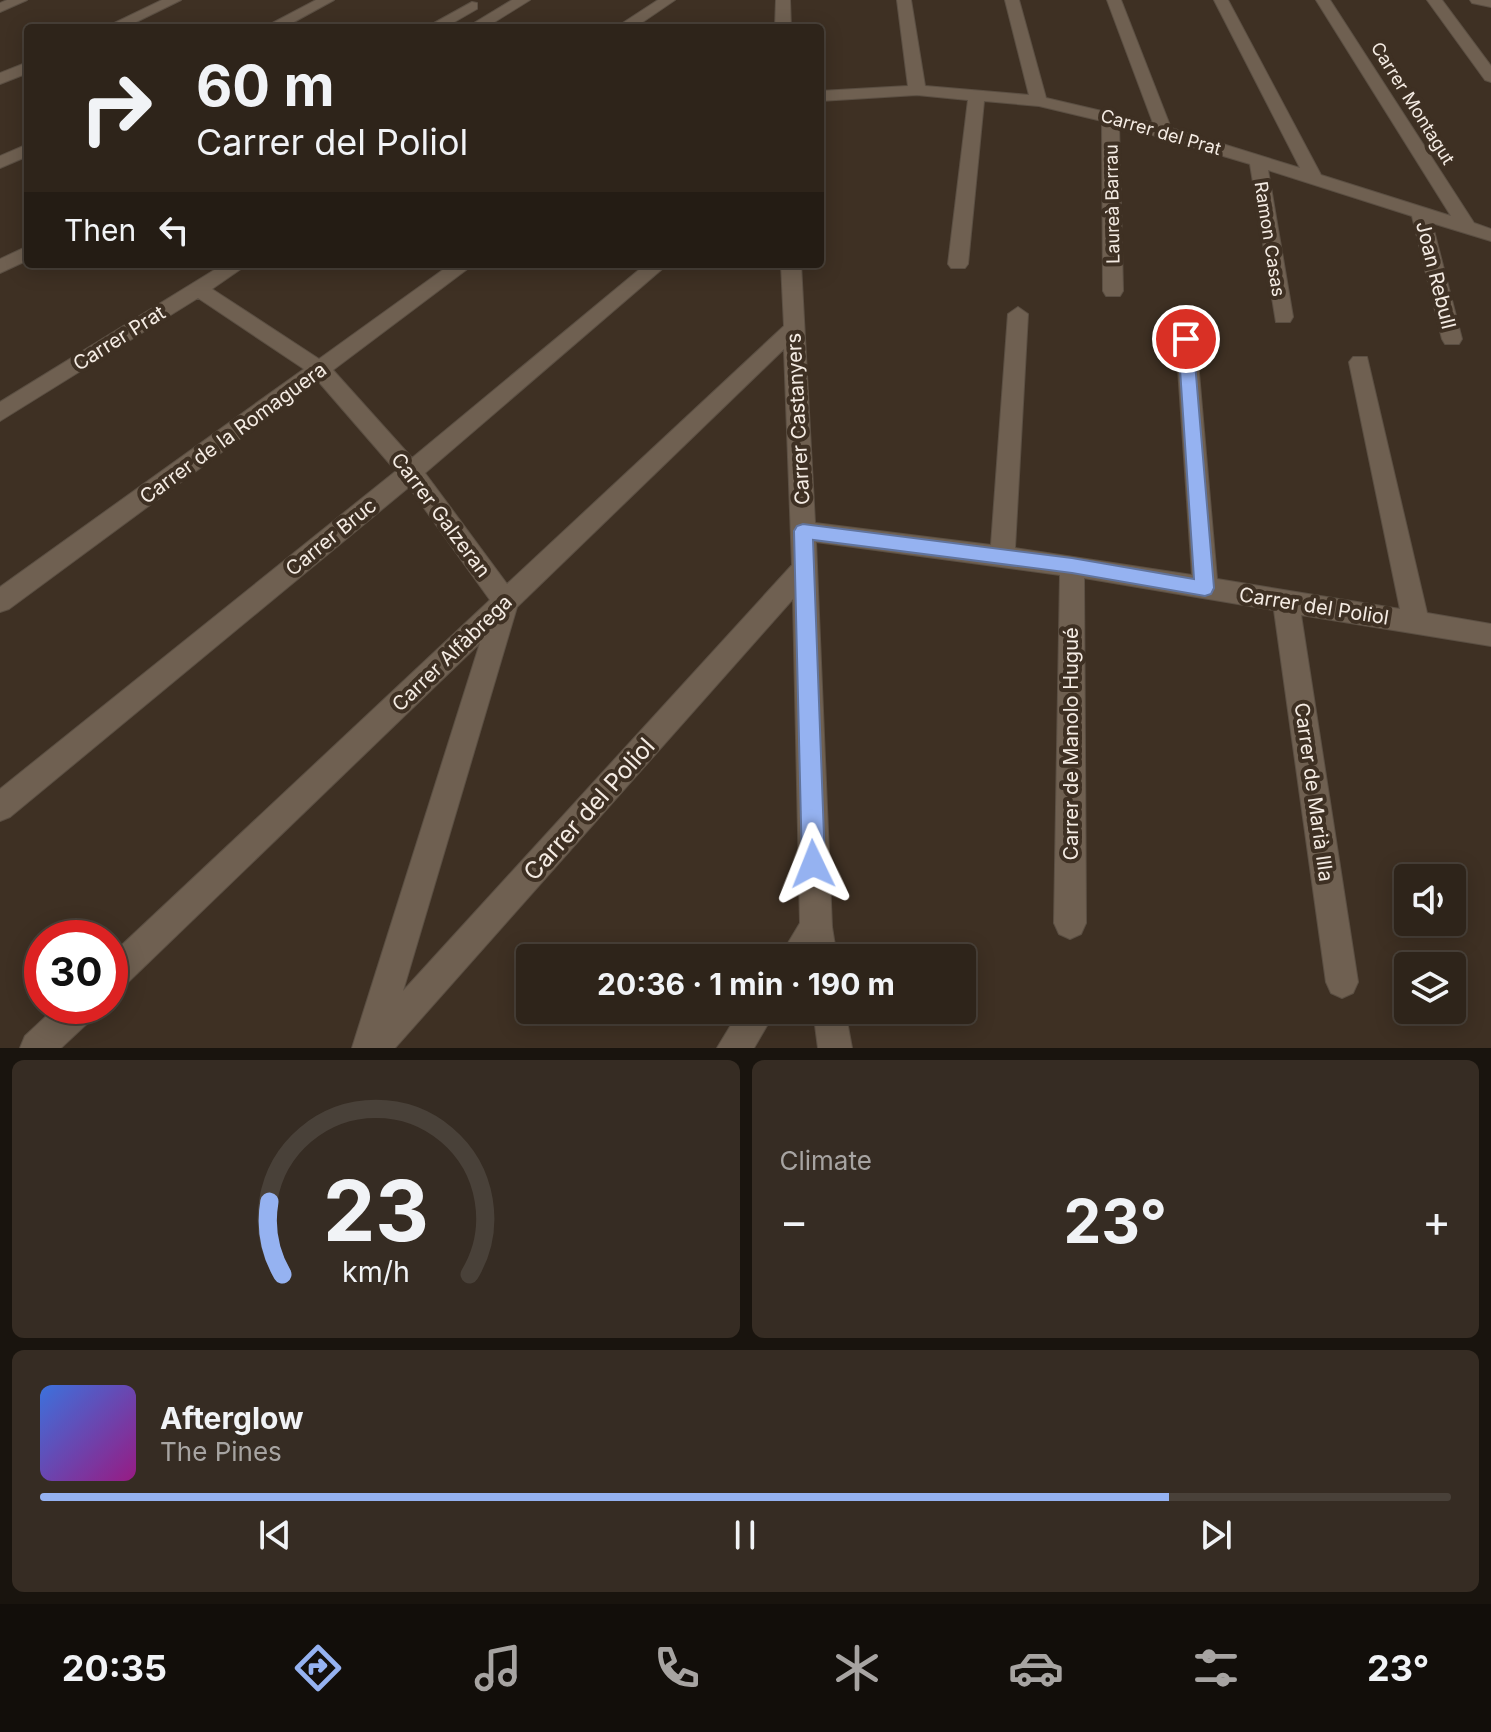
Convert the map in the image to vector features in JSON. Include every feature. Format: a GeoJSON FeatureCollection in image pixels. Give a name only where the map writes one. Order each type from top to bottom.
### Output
{"type":"FeatureCollection","features":[{"type":"Feature","properties":{"kind":"street"},"geometry":{"type":"LineString","coordinates":[[0,8],[20,0]]}},
{"type":"Feature","properties":{"kind":"street"},"geometry":{"type":"LineString","coordinates":[[121,24],[174,0]]}},
{"type":"Feature","properties":{"kind":"street"},"geometry":{"type":"LineString","coordinates":[[279,24],[327,0]]}},
{"type":"Feature","properties":{"kind":"street"},"geometry":{"type":"LineString","coordinates":[[482,24],[523,0]]}},
{"type":"Feature","properties":{"kind":"street"},"geometry":{"type":"LineString","coordinates":[[629,24],[668,0]]}},
{"type":"Feature","properties":{"kind":"street"},"geometry":{"type":"LineString","coordinates":[[783,0],[783,24]]}},
{"type":"Feature","properties":{"kind":"street"},"geometry":{"type":"LineString","coordinates":[[904,0],[917,90]]}},
{"type":"Feature","properties":{"kind":"street"},"geometry":{"type":"LineString","coordinates":[[1012,0],[1039,101]]}},
{"type":"Feature","properties":{"kind":"street"},"geometry":{"type":"LineString","coordinates":[[1114,0],[1164,131]]}},
{"type":"Feature","properties":{"kind":"street"},"geometry":{"type":"LineString","coordinates":[[1221,0],[1314,178]]}},
{"type":"Feature","properties":{"kind":"street","name":"Carrer Montagut"},"geometry":{"type":"LineString","coordinates":[[1323,0],[1468,228]]}},
{"type":"Feature","properties":{"kind":"street"},"geometry":{"type":"LineString","coordinates":[[1434,0],[1491,77]]}},
{"type":"Feature","properties":{"kind":"street"},"geometry":{"type":"LineString","coordinates":[[1477,0],[1491,3]]}},
{"type":"Feature","properties":{"kind":"street"},"geometry":{"type":"LineString","coordinates":[[439,24],[472,3],[476,24]]}},
{"type":"Feature","properties":{"kind":"street"},"geometry":{"type":"LineString","coordinates":[[0,79],[24,69]]}},
{"type":"Feature","properties":{"kind":"street","name":"Carrer del Prat"},"geometry":{"type":"LineString","coordinates":[[824,96],[917,90],[1039,101],[1164,131],[1491,235]]}},
{"type":"Feature","properties":{"kind":"street"},"geometry":{"type":"LineString","coordinates":[[958,264],[977,94]]}},
{"type":"Feature","properties":{"kind":"street","name":"Laureà Barrau"},"geometry":{"type":"LineString","coordinates":[[1110,116],[1113,291]]}},
{"type":"Feature","properties":{"kind":"street"},"geometry":{"type":"LineString","coordinates":[[0,163],[24,151]]}},
{"type":"Feature","properties":{"kind":"street","name":"Ramon Casas"},"geometry":{"type":"LineString","coordinates":[[1258,161],[1283,317]]}},
{"type":"Feature","properties":{"kind":"street","name":"Joan Rebull"},"geometry":{"type":"LineString","coordinates":[[1420,211],[1452,339]]}},
{"type":"Feature","properties":{"kind":"street"},"geometry":{"type":"LineString","coordinates":[[0,267],[24,254]]}},
{"type":"Feature","properties":{"kind":"street","name":"Carrer Prat"},"geometry":{"type":"LineString","coordinates":[[0,413],[232,268]]}},
{"type":"Feature","properties":{"kind":"street","name":"Carrer de la Romaguera"},"geometry":{"type":"LineString","coordinates":[[0,601],[459,268]]}},
{"type":"Feature","properties":{"kind":"street","name":"Carrer Bruc"},"geometry":{"type":"LineString","coordinates":[[0,807],[411,472],[653,268]]}},
{"type":"Feature","properties":{"kind":"street","name":"Carrer Castanyers"},"geometry":{"type":"LineString","coordinates":[[791,268],[818,943]]}},
{"type":"Feature","properties":{"kind":"street","name":"Carrer Galzeran"},"geometry":{"type":"LineString","coordinates":[[198,289],[320,370],[411,472],[506,602]]}},
{"type":"Feature","properties":{"kind":"street"},"geometry":{"type":"LineString","coordinates":[[1002,558],[1018,314]]}},
{"type":"Feature","properties":{"kind":"street","name":"Carrer Alfàbrega"},"geometry":{"type":"LineString","coordinates":[[128,961],[793,329]]}},
{"type":"Feature","properties":{"kind":"street"},"geometry":{"type":"LineString","coordinates":[[1186,339],[1205,588]]}},
{"type":"Feature","properties":{"kind":"street"},"geometry":{"type":"LineString","coordinates":[[1360,362],[1416,622]]}},
{"type":"Feature","properties":{"kind":"street","name":"Carrer del Poliol"},"geometry":{"type":"LineString","coordinates":[[803,531],[1072,566],[1491,635]]}},
{"type":"Feature","properties":{"kind":"street","name":"Carrer de Manolo Hugué"},"geometry":{"type":"LineString","coordinates":[[1070,923],[1072,566]]}},
{"type":"Feature","properties":{"kind":"street","name":"Carrer del Poliol"},"geometry":{"type":"LineString","coordinates":[[371,1048],[804,569]]}},
{"type":"Feature","properties":{"kind":"street"},"geometry":{"type":"LineString","coordinates":[[371,1048],[506,602]]}},
{"type":"Feature","properties":{"kind":"street","name":"Carrer de Marià Illa"},"geometry":{"type":"LineString","coordinates":[[1286,602],[1342,982]]}},
{"type":"Feature","properties":{"kind":"street"},"geometry":{"type":"LineString","coordinates":[[37,1048],[62,1024]]}},
{"type":"Feature","properties":{"kind":"street"},"geometry":{"type":"LineString","coordinates":[[734,1048],[750,1024]]}},
{"type":"Feature","properties":{"kind":"street"},"geometry":{"type":"LineString","coordinates":[[831,1024],[835,1048]]}},
{"type":"Feature","properties":{"kind":"route"},"geometry":{"type":"LineString","coordinates":[[813,864],[803,531],[1072,566],[1205,588],[1186,339]]}}]}
